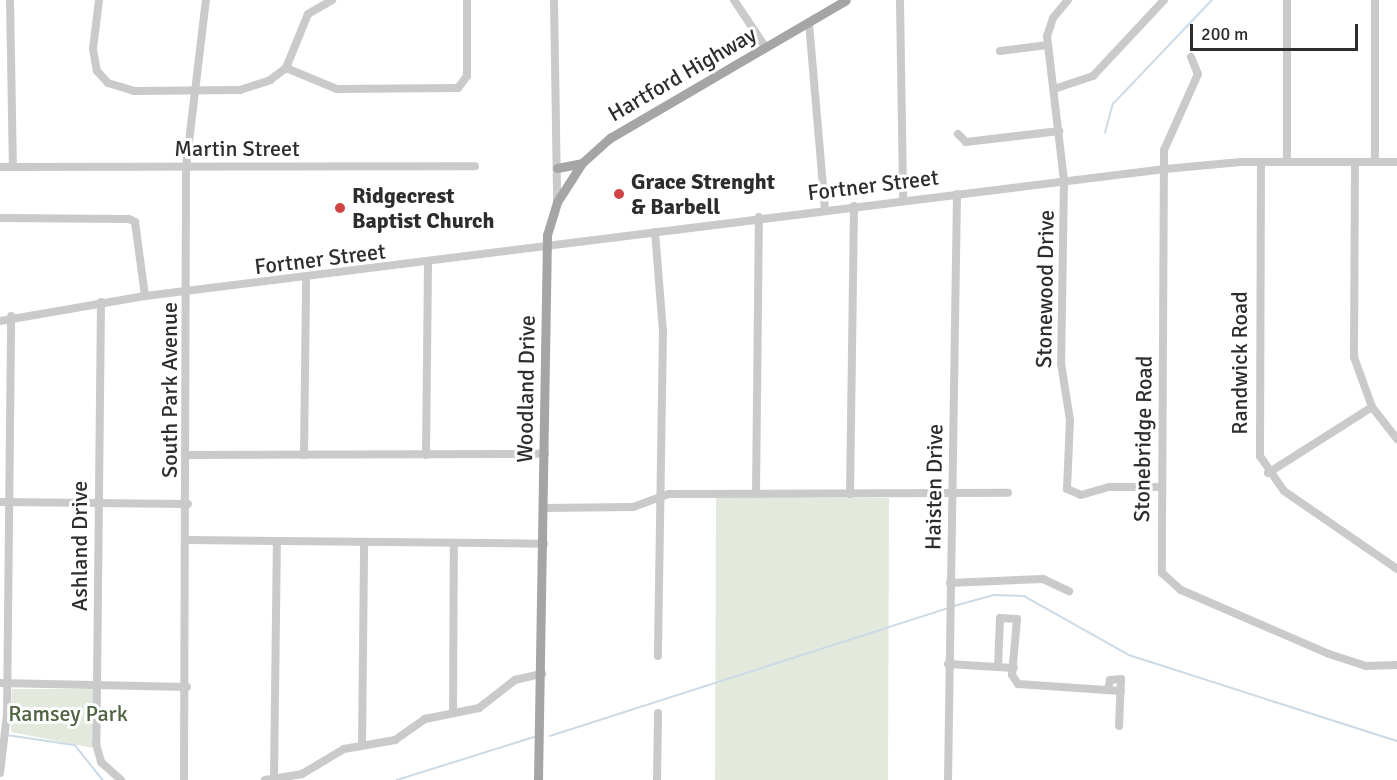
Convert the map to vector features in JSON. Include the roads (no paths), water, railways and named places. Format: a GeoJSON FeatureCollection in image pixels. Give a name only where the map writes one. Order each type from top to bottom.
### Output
{"type":"FeatureCollection","features":[{"type":"Feature","properties":{"kind":"main road","name":"Hartford Highway"},"geometry":{"type":"LineString","coordinates":[[556,202],[582,163],[624,128],[846,0]]}},
{"type":"Feature","properties":{"kind":"main road"},"geometry":{"type":"LineString","coordinates":[[557,168],[582,163]]}},
{"type":"Feature","properties":{"kind":"main road","name":"Woodland Drive"},"geometry":{"type":"LineString","coordinates":[[538,780],[542,674],[547,247],[556,202]]}},
{"type":"Feature","properties":{"kind":"street"},"geometry":{"type":"LineString","coordinates":[[10,0],[13,167]]}},
{"type":"Feature","properties":{"kind":"street"},"geometry":{"type":"LineString","coordinates":[[99,0],[93,49],[102,78],[127,90],[195,91],[245,89],[286,68],[305,19],[332,0]]}},
{"type":"Feature","properties":{"kind":"street","name":"South Park Avenue"},"geometry":{"type":"LineString","coordinates":[[184,780],[188,540],[186,167],[206,0]]}},
{"type":"Feature","properties":{"kind":"street"},"geometry":{"type":"LineString","coordinates":[[286,68],[337,89],[458,88],[467,76],[467,0]]}},
{"type":"Feature","properties":{"kind":"street","name":"Woodland Drive"},"geometry":{"type":"LineString","coordinates":[[554,0],[556,202]]}},
{"type":"Feature","properties":{"kind":"street"},"geometry":{"type":"LineString","coordinates":[[734,0],[766,48]]}},
{"type":"Feature","properties":{"kind":"street"},"geometry":{"type":"LineString","coordinates":[[900,0],[903,200]]}},
{"type":"Feature","properties":{"kind":"street","name":"Stonewood Drive"},"geometry":{"type":"LineString","coordinates":[[1068,0],[1051,22],[1048,45],[1064,180],[1061,363],[1070,420],[1067,489],[1073,495],[1109,487],[1160,487]]}},
{"type":"Feature","properties":{"kind":"street"},"geometry":{"type":"LineString","coordinates":[[1054,89],[1093,76],[1164,0]]}},
{"type":"Feature","properties":{"kind":"street"},"geometry":{"type":"LineString","coordinates":[[1287,0],[1287,161]]}},
{"type":"Feature","properties":{"kind":"street"},"geometry":{"type":"LineString","coordinates":[[1375,162],[1376,0]]}},
{"type":"Feature","properties":{"kind":"street"},"geometry":{"type":"LineString","coordinates":[[809,23],[825,209]]}},
{"type":"Feature","properties":{"kind":"street"},"geometry":{"type":"LineString","coordinates":[[1000,51],[1048,45]]}},
{"type":"Feature","properties":{"kind":"street","name":"Stonebridge Road"},"geometry":{"type":"LineString","coordinates":[[1191,57],[1198,74],[1168,132],[1165,169],[1159,561],[1170,583],[1349,662],[1397,665]]}},
{"type":"Feature","properties":{"kind":"street"},"geometry":{"type":"LineString","coordinates":[[958,134],[966,142],[1059,131]]}},
{"type":"Feature","properties":{"kind":"street","name":"Fortner Street"},"geometry":{"type":"LineString","coordinates":[[0,321],[11,316],[145,296],[428,264],[759,217],[1064,180],[1261,162],[1397,162]]}},
{"type":"Feature","properties":{"kind":"street","name":"Randwick Road"},"geometry":{"type":"LineString","coordinates":[[1261,162],[1256,438],[1268,473],[1284,491],[1397,569]]}},
{"type":"Feature","properties":{"kind":"street"},"geometry":{"type":"LineString","coordinates":[[1355,162],[1352,342],[1372,407],[1397,439]]}},
{"type":"Feature","properties":{"kind":"street","name":"Martin Street"},"geometry":{"type":"LineString","coordinates":[[0,167],[475,166]]}},
{"type":"Feature","properties":{"kind":"street","name":"Haisten Drive"},"geometry":{"type":"LineString","coordinates":[[948,780],[957,194]]}},
{"type":"Feature","properties":{"kind":"street"},"geometry":{"type":"LineString","coordinates":[[850,494],[854,206]]}},
{"type":"Feature","properties":{"kind":"street"},"geometry":{"type":"LineString","coordinates":[[756,494],[759,217]]}},
{"type":"Feature","properties":{"kind":"street"},"geometry":{"type":"LineString","coordinates":[[0,218],[129,219],[135,222],[145,296]]}},
{"type":"Feature","properties":{"kind":"street"},"geometry":{"type":"LineString","coordinates":[[655,232],[663,332],[658,656]]}},
{"type":"Feature","properties":{"kind":"street"},"geometry":{"type":"LineString","coordinates":[[426,455],[428,264]]}},
{"type":"Feature","properties":{"kind":"street"},"geometry":{"type":"LineString","coordinates":[[304,455],[306,279]]}},
{"type":"Feature","properties":{"kind":"street","name":"Ashland Drive"},"geometry":{"type":"LineString","coordinates":[[101,302],[97,753],[121,780]]}},
{"type":"Feature","properties":{"kind":"street"},"geometry":{"type":"LineString","coordinates":[[0,773],[6,736],[4,683],[10,502],[11,316]]}},
{"type":"Feature","properties":{"kind":"street"},"geometry":{"type":"LineString","coordinates":[[1268,473],[1372,407]]}},
{"type":"Feature","properties":{"kind":"street"},"geometry":{"type":"LineString","coordinates":[[188,456],[545,454]]}},
{"type":"Feature","properties":{"kind":"street"},"geometry":{"type":"LineString","coordinates":[[544,508],[633,507],[661,497],[756,494],[1008,493]]}},
{"type":"Feature","properties":{"kind":"street"},"geometry":{"type":"LineString","coordinates":[[0,502],[188,504]]}},
{"type":"Feature","properties":{"kind":"street"},"geometry":{"type":"LineString","coordinates":[[188,540],[544,544]]}},
{"type":"Feature","properties":{"kind":"street"},"geometry":{"type":"LineString","coordinates":[[274,779],[277,541]]}},
{"type":"Feature","properties":{"kind":"street"},"geometry":{"type":"LineString","coordinates":[[362,746],[364,542]]}},
{"type":"Feature","properties":{"kind":"street"},"geometry":{"type":"LineString","coordinates":[[453,713],[454,543]]}},
{"type":"Feature","properties":{"kind":"street"},"geometry":{"type":"LineString","coordinates":[[950,583],[1043,579],[1069,591]]}},
{"type":"Feature","properties":{"kind":"street"},"geometry":{"type":"LineString","coordinates":[[998,666],[1000,618],[1017,619],[1014,681],[1022,686],[1121,691]]}},
{"type":"Feature","properties":{"kind":"street"},"geometry":{"type":"LineString","coordinates":[[948,664],[1014,668]]}},
{"type":"Feature","properties":{"kind":"street"},"geometry":{"type":"LineString","coordinates":[[265,780],[302,774],[337,752],[395,740],[425,718],[479,708],[515,680],[542,674]]}},
{"type":"Feature","properties":{"kind":"street"},"geometry":{"type":"LineString","coordinates":[[1108,690],[1117,677],[1121,691],[1119,726]]}},
{"type":"Feature","properties":{"kind":"street"},"geometry":{"type":"LineString","coordinates":[[4,683],[187,687]]}},
{"type":"Feature","properties":{"kind":"street"},"geometry":{"type":"LineString","coordinates":[[657,780],[658,713]]}},
{"type":"Feature","properties":{"kind":"waterway"},"geometry":{"type":"LineString","coordinates":[[1105,133],[1113,104],[1212,0]]}},
{"type":"Feature","properties":{"kind":"waterway"},"geometry":{"type":"LineString","coordinates":[[954,606],[994,595],[1024,596],[1129,655],[1397,741]]}},
{"type":"Feature","properties":{"kind":"waterway"},"geometry":{"type":"LineString","coordinates":[[550,736],[946,609]]}},
{"type":"Feature","properties":{"kind":"waterway"},"geometry":{"type":"LineString","coordinates":[[7,735],[75,745],[103,780]]}},
{"type":"Feature","properties":{"kind":"waterway"},"geometry":{"type":"LineString","coordinates":[[397,780],[534,737]]}},
{"type":"Feature","properties":{"kind":"place","name":"Grace Strenght & Barbell"},"geometry":{"type":"Point","coordinates":[619,194]}},
{"type":"Feature","properties":{"kind":"place","name":"Ridgecrest Baptist Church"},"geometry":{"type":"Point","coordinates":[340,208]}},
{"type":"Feature","properties":{"kind":"park label","name":"Ramsey Park"},"geometry":{"type":"Point","coordinates":[68,714]}}]}
